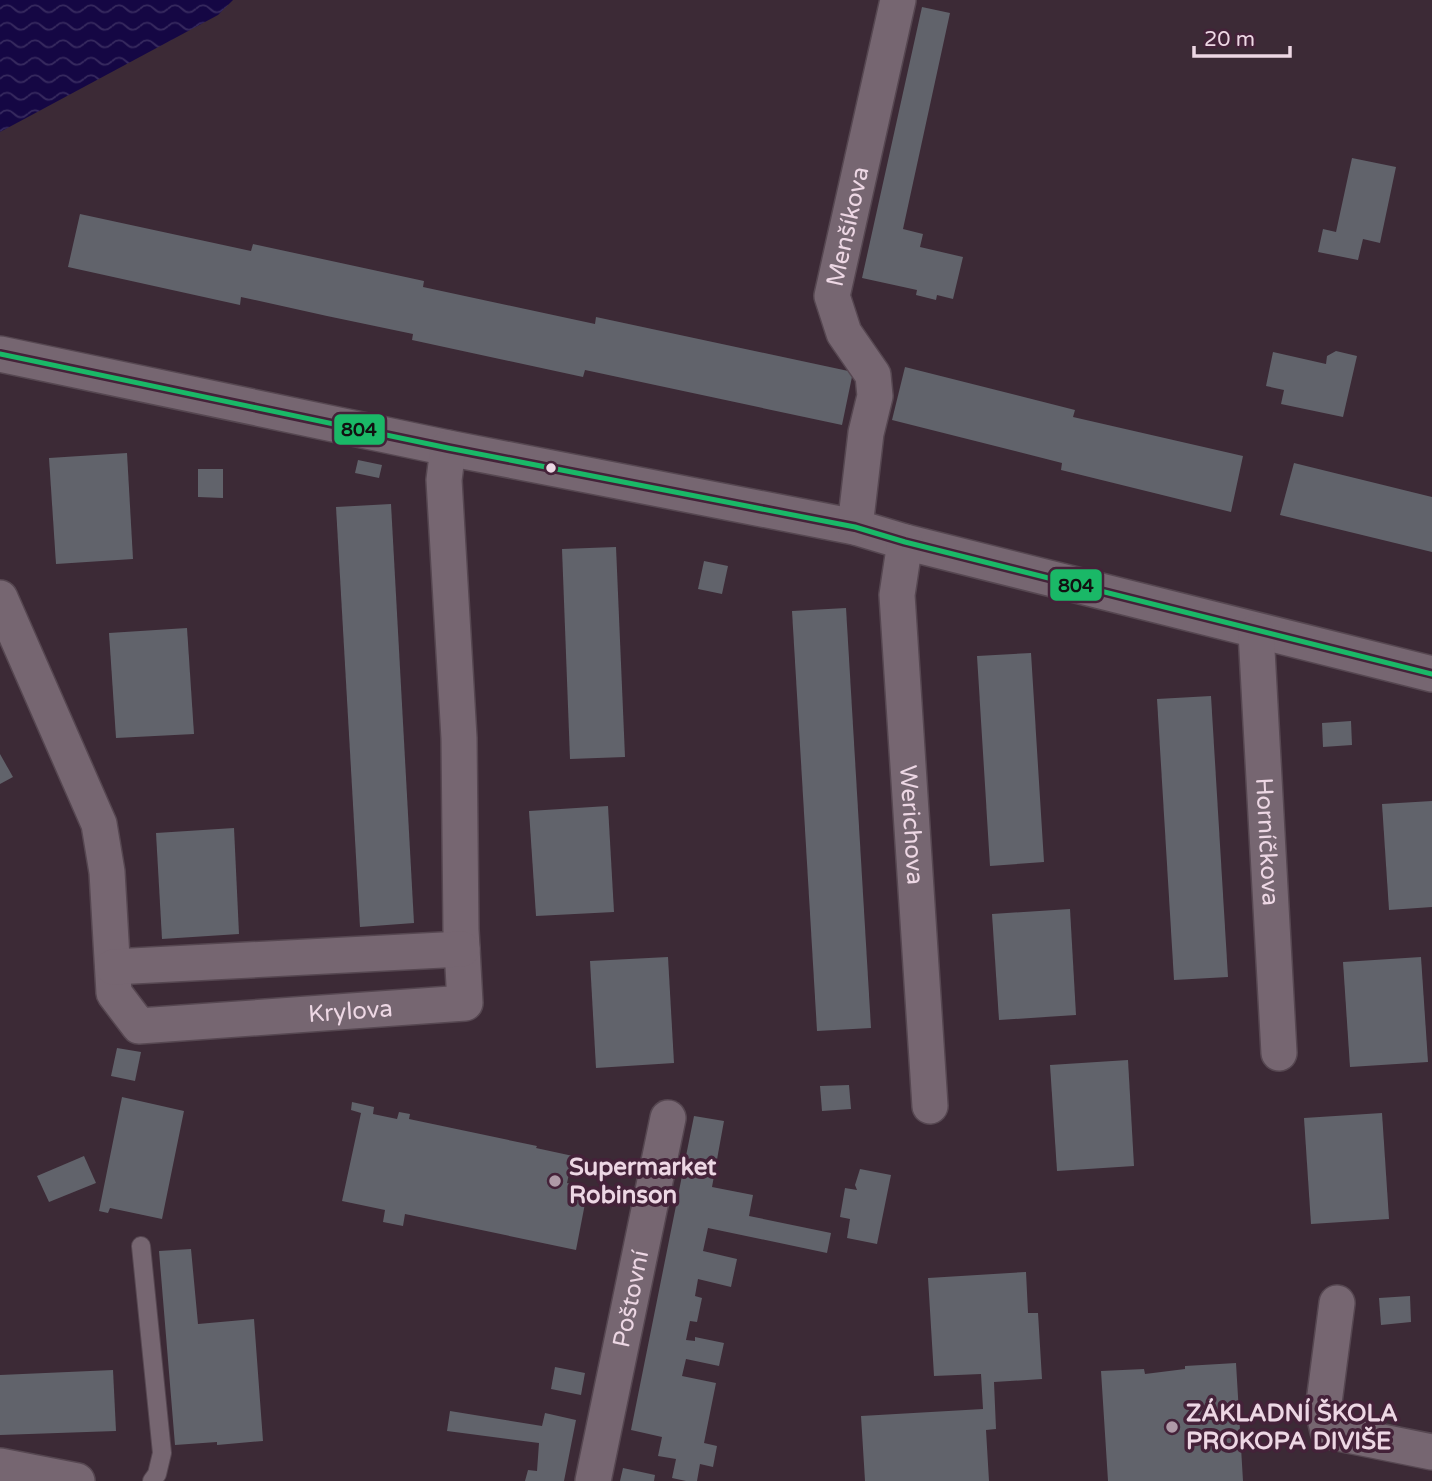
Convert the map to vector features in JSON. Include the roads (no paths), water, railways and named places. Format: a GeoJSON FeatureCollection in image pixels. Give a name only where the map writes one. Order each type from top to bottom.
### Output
{"type":"FeatureCollection","features":[{"type":"Feature","properties":{"kind":"street","name":"Menšíkova"},"geometry":{"type":"LineString","coordinates":[[855,527],[866,433],[875,396],[873,375],[844,333],[832,296],[898,0]]}},
{"type":"Feature","properties":{"kind":"street"},"geometry":{"type":"LineString","coordinates":[[0,354],[448,448],[855,527],[1256,632],[1432,674]]}},
{"type":"Feature","properties":{"kind":"street","name":"Krylova"},"geometry":{"type":"LineString","coordinates":[[0,598],[99,824],[107,872],[114,993],[139,1026],[465,1003],[459,738],[444,480],[448,448]]}},
{"type":"Feature","properties":{"kind":"street","name":"Werichova"},"geometry":{"type":"LineString","coordinates":[[905,542],[897,595],[930,1106]]}},
{"type":"Feature","properties":{"kind":"street","name":"Horníčkova"},"geometry":{"type":"LineString","coordinates":[[1256,632],[1279,1054]]}},
{"type":"Feature","properties":{"kind":"street"},"geometry":{"type":"LineString","coordinates":[[113,967],[462,949]]}},
{"type":"Feature","properties":{"kind":"street","name":"Poštovní"},"geometry":{"type":"LineString","coordinates":[[593,1481],[668,1118]]}},
{"type":"Feature","properties":{"kind":"street"},"geometry":{"type":"LineString","coordinates":[[1336,1303],[1323,1410],[1328,1431],[1432,1452]]}},
{"type":"Feature","properties":{"kind":"street"},"geometry":{"type":"LineString","coordinates":[[0,1466],[78,1481]]}},
{"type":"Feature","properties":{"kind":"lane"},"geometry":{"type":"LineString","coordinates":[[141,1245],[162,1453],[157,1474],[152,1481]]}},
{"type":"Feature","properties":{"kind":"water"},"geometry":{"type":"Polygon","coordinates":[[[0,0],[233,0],[218,15],[0,132],[0,0]]]}},
{"type":"Feature","properties":{"kind":"place","name":"Supermarket Robinson"},"geometry":{"type":"Point","coordinates":[555,1181]}},
{"type":"Feature","properties":{"kind":"place","name":"ZÁKLADNÍ ŠKOLA PROKOPA DIVIŠE"},"geometry":{"type":"Point","coordinates":[1172,1427]}}]}
